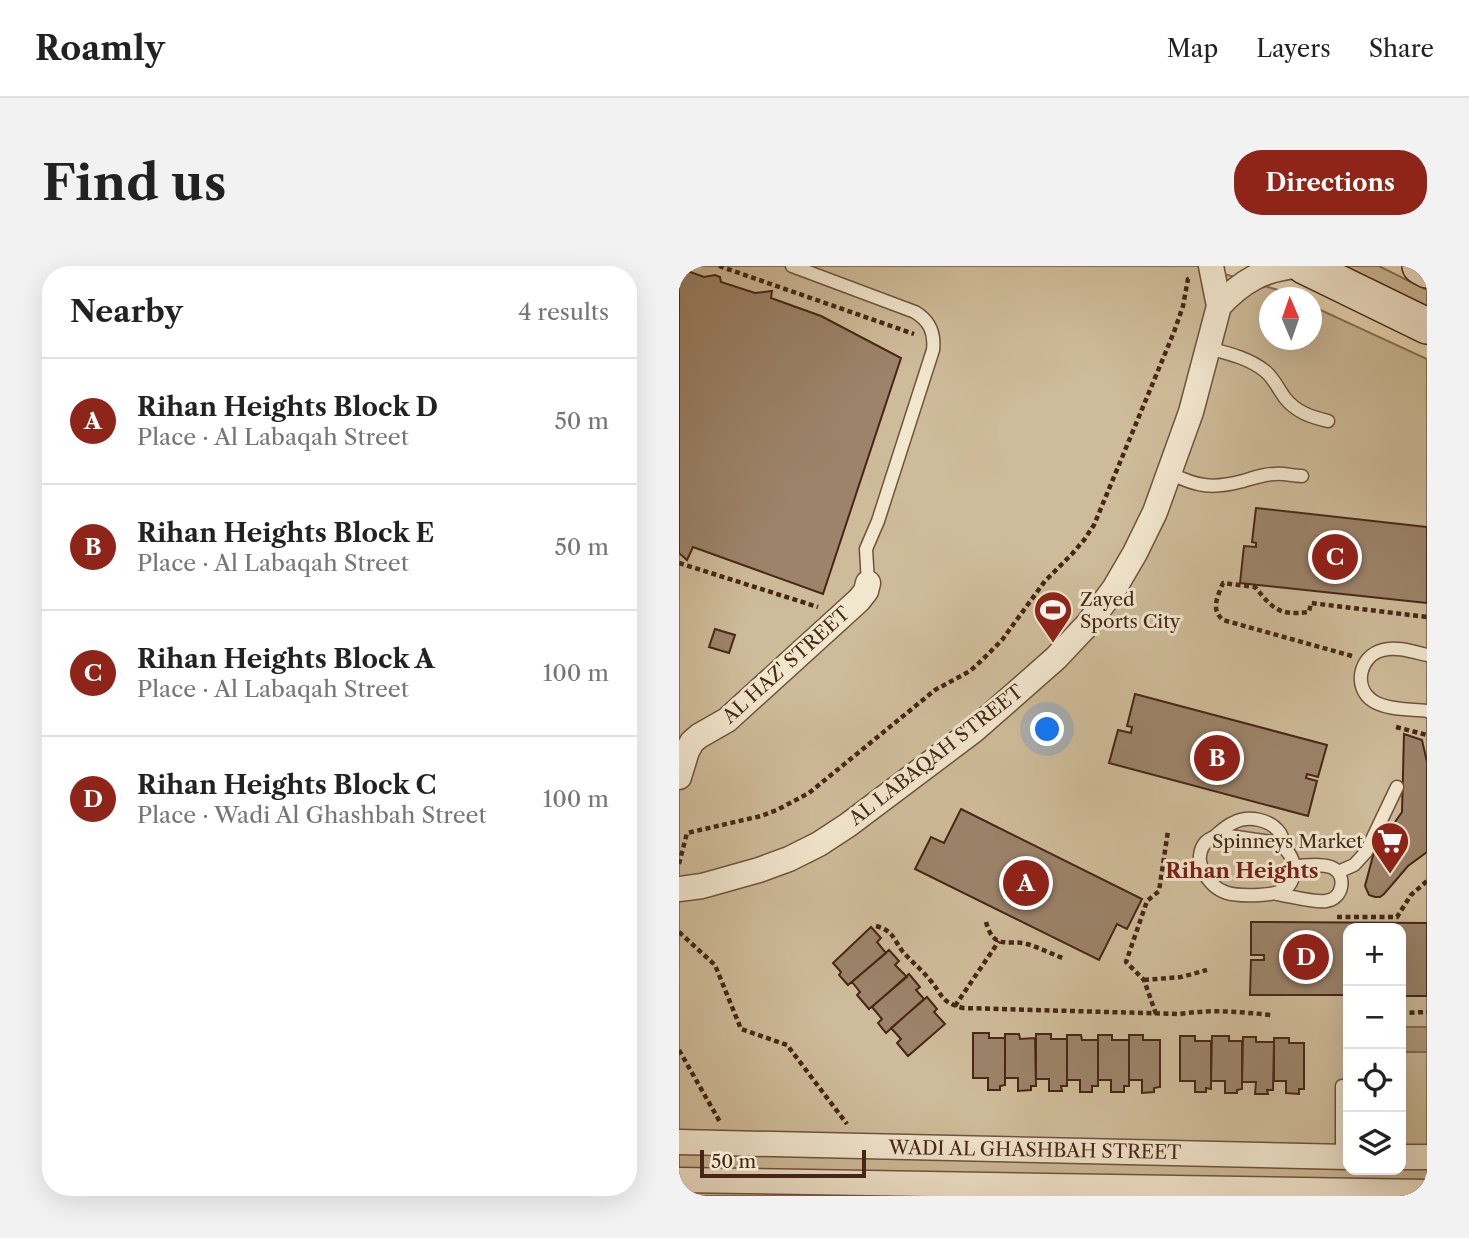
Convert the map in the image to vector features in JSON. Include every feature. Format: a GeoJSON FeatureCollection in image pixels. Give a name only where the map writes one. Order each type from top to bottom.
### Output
{"type":"FeatureCollection","features":[{"type":"Feature","properties":{"kind":"street"},"geometry":{"type":"LineString","coordinates":[[1219,306],[1246,281],[1271,271],[1296,266]]}},
{"type":"Feature","properties":{"kind":"street"},"geometry":{"type":"LineString","coordinates":[[1304,266],[1427,326]]}},
{"type":"Feature","properties":{"kind":"street"},"geometry":{"type":"LineString","coordinates":[[1420,266],[1427,270]]}},
{"type":"Feature","properties":{"kind":"street","name":"AL LABAQAH STREET"},"geometry":{"type":"LineString","coordinates":[[679,889],[702,886],[759,870],[819,844],[973,731],[1056,658],[1088,624],[1135,553],[1170,473],[1191,411],[1219,306],[1212,268]]}},
{"type":"Feature","properties":{"kind":"street","name":"AL HAZ' STREET"},"geometry":{"type":"LineString","coordinates":[[679,777],[687,751],[686,740],[699,736],[727,720],[859,600],[868,583]]}},
{"type":"Feature","properties":{"kind":"street","name":"WADI AL GHASHBAH STREET"},"geometry":{"type":"LineString","coordinates":[[679,1142],[1343,1157]]}},
{"type":"Feature","properties":{"kind":"street"},"geometry":{"type":"LineString","coordinates":[[1406,1157],[1427,1157]]}},
{"type":"Feature","properties":{"kind":"street","name":"WADI AL GHASHBAH STREET"},"geometry":{"type":"LineString","coordinates":[[679,1180],[1388,1194],[1427,1192]]}},
{"type":"Feature","properties":{"kind":"lane"},"geometry":{"type":"LineString","coordinates":[[795,267],[915,312],[923,317],[933,332],[933,350],[866,550],[868,583]]}},
{"type":"Feature","properties":{"kind":"lane"},"geometry":{"type":"LineString","coordinates":[[1208,348],[1251,362],[1266,372],[1277,384],[1284,398],[1296,409],[1308,416],[1328,421]]}},
{"type":"Feature","properties":{"kind":"lane"},"geometry":{"type":"LineString","coordinates":[[1170,473],[1205,486],[1223,486],[1275,474],[1302,477]]}},
{"type":"Feature","properties":{"kind":"lane"},"geometry":{"type":"LineString","coordinates":[[1427,655],[1381,650],[1366,661],[1361,678],[1367,696],[1373,701],[1387,706],[1427,711]]}},
{"type":"Feature","properties":{"kind":"lane"},"geometry":{"type":"LineString","coordinates":[[1338,872],[1354,865],[1366,852],[1397,787]]}},
{"type":"Feature","properties":{"kind":"lane"},"geometry":{"type":"LineString","coordinates":[[1277,894],[1288,886],[1294,866],[1281,834],[1275,828],[1249,818],[1231,823],[1202,847],[1199,860],[1205,875],[1215,887],[1236,896],[1277,894],[1326,902],[1341,891],[1338,872],[1327,866],[1294,866]]}},
{"type":"Feature","properties":{"kind":"lane"},"geometry":{"type":"LineString","coordinates":[[1214,837],[1222,835],[1278,843],[1286,849]]}},
{"type":"Feature","properties":{"kind":"lane"},"geometry":{"type":"LineString","coordinates":[[1342,1086],[1343,1112]]}},
{"type":"Feature","properties":{"kind":"path"},"geometry":{"type":"LineString","coordinates":[[719,266],[934,341]]}},
{"type":"Feature","properties":{"kind":"path"},"geometry":{"type":"LineString","coordinates":[[679,864],[687,833],[761,816],[794,802],[809,793],[936,690],[970,671],[992,651],[1039,588],[1072,554],[1094,525],[1174,332],[1188,279],[1212,268]]}},
{"type":"Feature","properties":{"kind":"path"},"geometry":{"type":"LineString","coordinates":[[679,563],[842,615]]}},
{"type":"Feature","properties":{"kind":"path"},"geometry":{"type":"LineString","coordinates":[[1366,661],[1340,651],[1223,620],[1215,609],[1223,583],[1255,587],[1270,606],[1289,613],[1309,612],[1311,603],[1427,617]]}},
{"type":"Feature","properties":{"kind":"path"},"geometry":{"type":"LineString","coordinates":[[1391,726],[1427,735]]}},
{"type":"Feature","properties":{"kind":"path"},"geometry":{"type":"LineString","coordinates":[[1156,1014],[1144,980],[1126,962],[1147,901],[1159,891],[1168,831]]}},
{"type":"Feature","properties":{"kind":"path"},"geometry":{"type":"LineString","coordinates":[[1330,917],[1397,917],[1411,895],[1427,881]]}},
{"type":"Feature","properties":{"kind":"path"},"geometry":{"type":"LineString","coordinates":[[986,922],[990,933],[999,941],[1027,944],[1065,959]]}},
{"type":"Feature","properties":{"kind":"path"},"geometry":{"type":"LineString","coordinates":[[876,926],[894,935],[901,950],[933,983],[942,997],[955,1006],[972,1009],[1156,1014],[1210,1010],[1271,1015]]}},
{"type":"Feature","properties":{"kind":"path"},"geometry":{"type":"LineString","coordinates":[[679,932],[715,965],[741,1029],[786,1045],[851,1128]]}},
{"type":"Feature","properties":{"kind":"path"},"geometry":{"type":"LineString","coordinates":[[955,1006],[999,941]]}},
{"type":"Feature","properties":{"kind":"path"},"geometry":{"type":"LineString","coordinates":[[1144,980],[1181,977],[1207,970]]}},
{"type":"Feature","properties":{"kind":"path"},"geometry":{"type":"LineString","coordinates":[[1406,1013],[1427,1012]]}},
{"type":"Feature","properties":{"kind":"path"},"geometry":{"type":"LineString","coordinates":[[679,1050],[723,1128]]}},
{"type":"Feature","properties":{"kind":"shaded area","name":"Zayed Sports City"},"geometry":{"type":"Polygon","coordinates":[[[679,266],[1198,266],[1268,287],[1259,287],[1259,350],[1322,350],[1322,311],[1427,359],[1427,1196],[679,1196],[679,266]]]}},
{"type":"Feature","properties":{"kind":"shaded area"},"geometry":{"type":"Polygon","coordinates":[[[1344,266],[1379,266],[1427,290],[1427,308],[1344,266]]]}},
{"type":"Feature","properties":{"kind":"shaded area"},"geometry":{"type":"Polygon","coordinates":[[[1406,1027],[1427,1027],[1427,1052],[1406,1052],[1406,1027]]]}},
{"type":"Feature","properties":{"kind":"building"},"geometry":{"type":"Polygon","coordinates":[[[679,268],[704,277],[715,275],[720,277],[721,282],[755,293],[772,291],[771,298],[821,316],[901,358],[823,594],[693,547],[687,560],[679,553],[679,268]]]}},
{"type":"Feature","properties":{"kind":"building"},"geometry":{"type":"Polygon","coordinates":[[[1256,508],[1427,527],[1427,603],[1240,583],[1244,546],[1256,547],[1256,543],[1252,542],[1256,508]]]}},
{"type":"Feature","properties":{"kind":"building"},"geometry":{"type":"Polygon","coordinates":[[[715,629],[735,635],[729,653],[709,647],[715,629]]]}},
{"type":"Feature","properties":{"kind":"building"},"geometry":{"type":"Polygon","coordinates":[[[1135,694],[1327,745],[1318,777],[1307,774],[1306,778],[1317,781],[1308,816],[1109,763],[1118,730],[1131,733],[1132,727],[1127,726],[1135,694]]]}},
{"type":"Feature","properties":{"kind":"building"},"geometry":{"type":"Polygon","coordinates":[[[1404,734],[1422,740],[1427,762],[1427,852],[1408,866],[1384,894],[1375,897],[1369,895],[1365,886],[1374,852],[1402,812],[1404,734]]]}},
{"type":"Feature","properties":{"kind":"building"},"geometry":{"type":"Polygon","coordinates":[[[961,809],[1142,899],[1127,929],[1117,924],[1099,960],[915,869],[931,837],[944,843],[961,809]]]}},
{"type":"Feature","properties":{"kind":"building"},"geometry":{"type":"Polygon","coordinates":[[[1251,922],[1427,923],[1427,996],[1406,996],[1406,923],[1343,923],[1343,995],[1250,995],[1251,960],[1264,960],[1264,955],[1251,955],[1251,922]]]}},
{"type":"Feature","properties":{"kind":"building"},"geometry":{"type":"Polygon","coordinates":[[[871,927],[881,938],[877,942],[886,953],[848,985],[833,963],[871,927]]]}},
{"type":"Feature","properties":{"kind":"building"},"geometry":{"type":"Polygon","coordinates":[[[889,950],[899,961],[895,965],[907,977],[869,1009],[857,995],[860,992],[852,982],[889,950]]]}},
{"type":"Feature","properties":{"kind":"building"},"geometry":{"type":"Polygon","coordinates":[[[909,974],[920,987],[916,990],[924,999],[886,1033],[878,1023],[882,1019],[872,1007],[909,974]]]}},
{"type":"Feature","properties":{"kind":"building"},"geometry":{"type":"Polygon","coordinates":[[[927,997],[937,1009],[934,1012],[945,1024],[908,1056],[897,1043],[901,1039],[891,1028],[927,997]]]}},
{"type":"Feature","properties":{"kind":"building"},"geometry":{"type":"Polygon","coordinates":[[[973,1033],[989,1033],[989,1038],[1005,1038],[1005,1085],[1000,1086],[1000,1090],[988,1090],[988,1078],[973,1078],[973,1033]]]}},
{"type":"Feature","properties":{"kind":"building"},"geometry":{"type":"Polygon","coordinates":[[[1005,1034],[1019,1034],[1020,1039],[1035,1038],[1036,1086],[1031,1086],[1031,1090],[1018,1091],[1018,1078],[1005,1078],[1005,1034]]]}},
{"type":"Feature","properties":{"kind":"building"},"geometry":{"type":"Polygon","coordinates":[[[1036,1034],[1051,1034],[1051,1039],[1067,1039],[1067,1086],[1061,1086],[1062,1091],[1049,1091],[1049,1079],[1036,1079],[1036,1034]]]}},
{"type":"Feature","properties":{"kind":"building"},"geometry":{"type":"Polygon","coordinates":[[[1067,1035],[1081,1035],[1082,1040],[1098,1040],[1098,1086],[1092,1086],[1092,1092],[1080,1092],[1080,1080],[1067,1080],[1067,1035]]]}},
{"type":"Feature","properties":{"kind":"building"},"geometry":{"type":"Polygon","coordinates":[[[1098,1035],[1112,1035],[1112,1040],[1129,1040],[1129,1086],[1124,1086],[1124,1092],[1111,1092],[1111,1080],[1098,1080],[1098,1035]]]}},
{"type":"Feature","properties":{"kind":"building"},"geometry":{"type":"Polygon","coordinates":[[[1129,1035],[1143,1035],[1143,1040],[1160,1040],[1160,1087],[1154,1088],[1154,1092],[1142,1093],[1142,1080],[1129,1080],[1129,1035]]]}},
{"type":"Feature","properties":{"kind":"building"},"geometry":{"type":"Polygon","coordinates":[[[1180,1036],[1195,1036],[1195,1041],[1211,1041],[1211,1089],[1206,1088],[1206,1092],[1195,1092],[1195,1081],[1180,1081],[1180,1036]]]}},
{"type":"Feature","properties":{"kind":"building"},"geometry":{"type":"Polygon","coordinates":[[[1212,1036],[1229,1036],[1229,1041],[1242,1041],[1242,1089],[1237,1090],[1237,1093],[1225,1093],[1225,1081],[1211,1081],[1212,1036]]]}},
{"type":"Feature","properties":{"kind":"building"},"geometry":{"type":"Polygon","coordinates":[[[1243,1037],[1256,1037],[1256,1042],[1274,1042],[1273,1090],[1267,1090],[1268,1094],[1255,1094],[1256,1082],[1242,1082],[1243,1037]]]}},
{"type":"Feature","properties":{"kind":"building"},"geometry":{"type":"Polygon","coordinates":[[[1274,1038],[1289,1038],[1289,1043],[1304,1043],[1304,1089],[1299,1089],[1299,1094],[1286,1093],[1286,1081],[1274,1081],[1274,1038]]]}},
{"type":"Feature","properties":{"kind":"place","name":"Rihan Heights Block A"},"geometry":{"type":"Point","coordinates":[1335,557]}},
{"type":"Feature","properties":{"kind":"place","name":"Zayed Sports City"},"geometry":{"type":"Point","coordinates":[1053,644]}},
{"type":"Feature","properties":{"kind":"place","name":"Rihan Heights Block E"},"geometry":{"type":"Point","coordinates":[1217,758]}},
{"type":"Feature","properties":{"kind":"place","name":"Spinneys Market"},"geometry":{"type":"Point","coordinates":[1390,875]}},
{"type":"Feature","properties":{"kind":"place","name":"Rihan Heights Block D"},"geometry":{"type":"Point","coordinates":[1026,883]}},
{"type":"Feature","properties":{"kind":"place","name":"Rihan Heights Block C"},"geometry":{"type":"Point","coordinates":[1306,957]}},
{"type":"Feature","properties":{"kind":"district","name":"Rihan Heights"},"geometry":{"type":"Point","coordinates":[1242,870]}}]}
